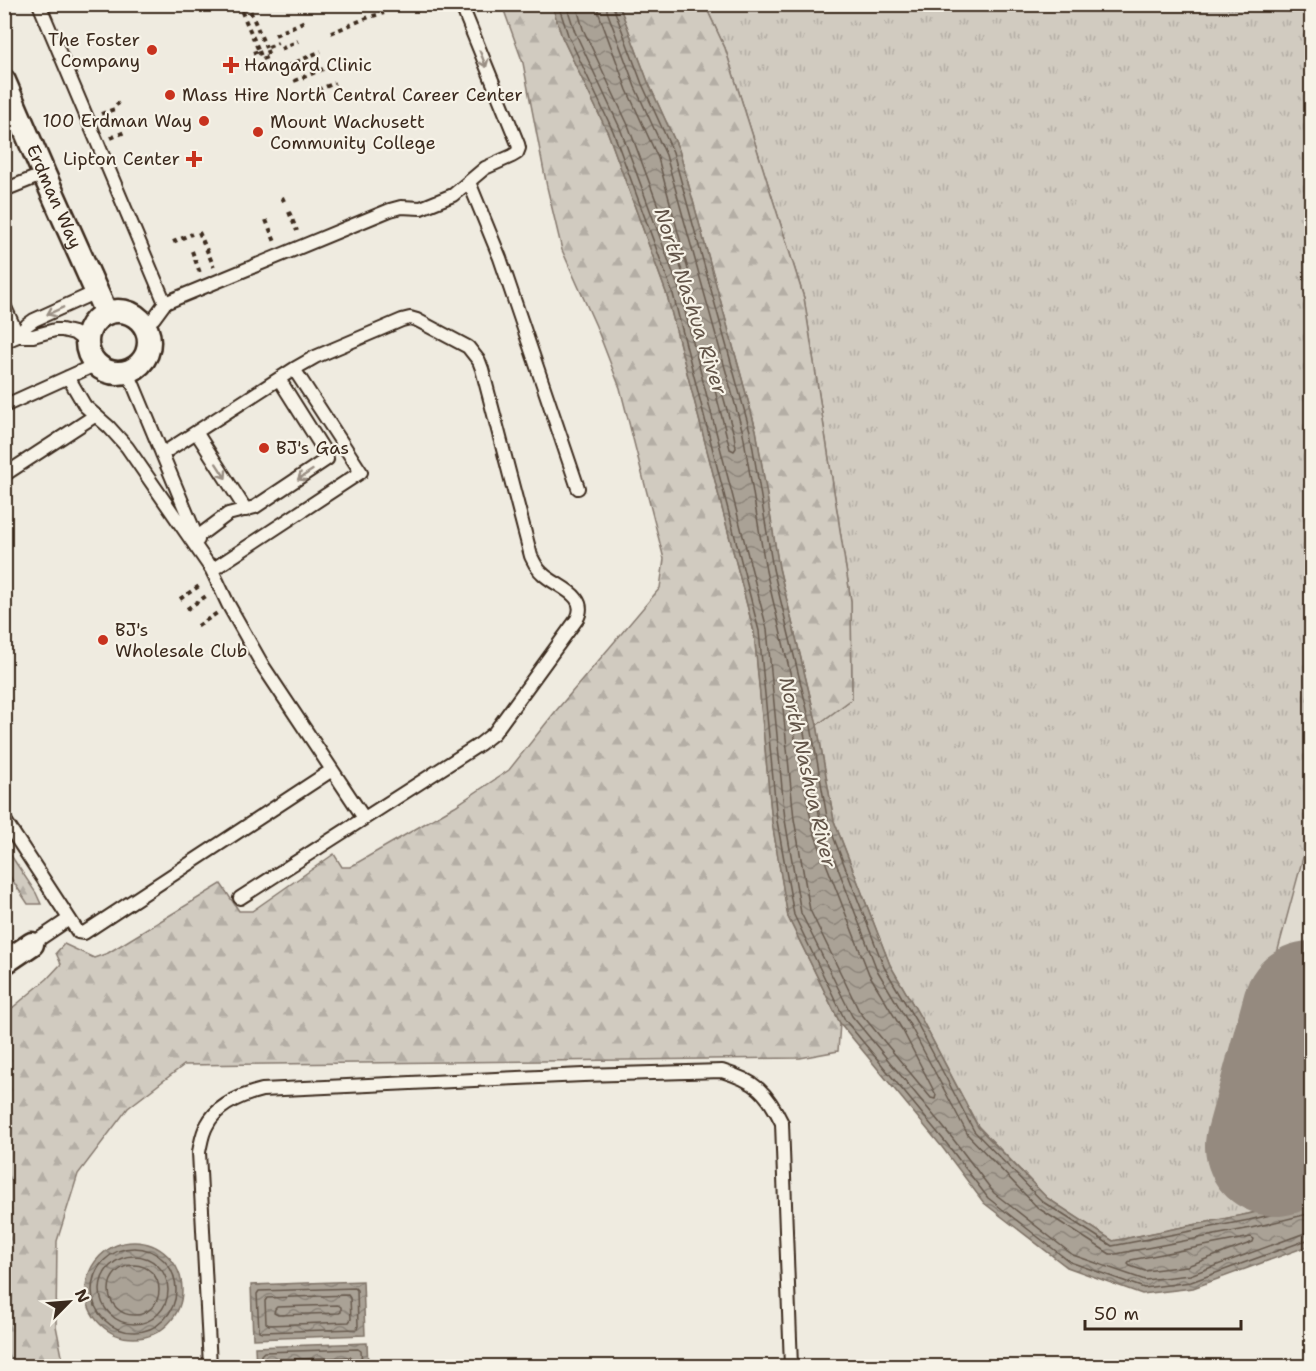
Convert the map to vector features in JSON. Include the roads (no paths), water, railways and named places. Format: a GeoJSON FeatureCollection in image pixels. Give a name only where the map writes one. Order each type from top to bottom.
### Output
{"type":"FeatureCollection","features":[{"type":"Feature","properties":{"kind":"street","name":"Erdman Way"},"geometry":{"type":"LineString","coordinates":[[4,81],[11,115],[44,174],[106,313]]}},
{"type":"Feature","properties":{"kind":"street"},"geometry":{"type":"LineString","coordinates":[[118,310],[130,312],[144,325],[150,341],[148,353],[141,363],[128,372],[107,371],[93,356],[87,342],[89,330],[96,320],[106,313],[118,310]]}},
{"type":"Feature","properties":{"kind":"street"},"geometry":{"type":"LineString","coordinates":[[5,962],[32,944]]}},
{"type":"Feature","properties":{"kind":"lane"},"geometry":{"type":"LineString","coordinates":[[39,4],[165,303]]}},
{"type":"Feature","properties":{"kind":"lane"},"geometry":{"type":"LineString","coordinates":[[144,325],[154,318],[165,303],[219,280],[395,208],[427,206],[453,195],[485,168],[517,153],[519,148],[461,4]]}},
{"type":"Feature","properties":{"kind":"lane"},"geometry":{"type":"LineString","coordinates":[[4,190],[44,174]]}},
{"type":"Feature","properties":{"kind":"lane"},"geometry":{"type":"LineString","coordinates":[[469,182],[500,258],[578,488]]}},
{"type":"Feature","properties":{"kind":"lane"},"geometry":{"type":"LineString","coordinates":[[18,336],[34,320],[96,292]]}},
{"type":"Feature","properties":{"kind":"lane"},"geometry":{"type":"LineString","coordinates":[[4,305],[18,336]]}},
{"type":"Feature","properties":{"kind":"lane"},"geometry":{"type":"LineString","coordinates":[[162,454],[315,357],[402,320],[410,318],[417,320],[468,347],[479,361],[531,556],[540,572],[573,594],[581,606],[577,619],[494,733],[240,898]]}},
{"type":"Feature","properties":{"kind":"lane"},"geometry":{"type":"LineString","coordinates":[[4,342],[18,336],[33,336],[56,330],[67,330],[82,339],[93,356],[69,377],[4,406]]}},
{"type":"Feature","properties":{"kind":"lane"},"geometry":{"type":"LineString","coordinates":[[215,577],[361,472],[294,369]]}},
{"type":"Feature","properties":{"kind":"lane"},"geometry":{"type":"LineString","coordinates":[[128,372],[194,539]]}},
{"type":"Feature","properties":{"kind":"lane"},"geometry":{"type":"LineString","coordinates":[[69,377],[85,406],[127,447],[194,539],[263,666],[364,818]]}},
{"type":"Feature","properties":{"kind":"lane"},"geometry":{"type":"LineString","coordinates":[[194,539],[228,514],[255,507],[327,459],[326,452],[279,379]]}},
{"type":"Feature","properties":{"kind":"lane"},"geometry":{"type":"LineString","coordinates":[[4,475],[96,415]]}},
{"type":"Feature","properties":{"kind":"lane"},"geometry":{"type":"LineString","coordinates":[[196,432],[246,510]]}},
{"type":"Feature","properties":{"kind":"lane"},"geometry":{"type":"LineString","coordinates":[[4,819],[78,932],[84,933],[332,770]]}},
{"type":"Feature","properties":{"kind":"lane"},"geometry":{"type":"LineString","coordinates":[[32,944],[69,919]]}},
{"type":"Feature","properties":{"kind":"lane"},"geometry":{"type":"LineString","coordinates":[[210,1366],[199,1152],[208,1123],[217,1112],[232,1102],[246,1094],[262,1090],[722,1071],[743,1077],[760,1089],[774,1105],[782,1123],[791,1366]]}},
{"type":"Feature","properties":{"kind":"water","name":"North Nashua River"},"geometry":{"type":"Polygon","coordinates":[[[552,5],[619,5],[648,82],[679,150],[756,430],[779,568],[817,725],[834,821],[890,965],[922,1020],[978,1127],[1047,1198],[1113,1241],[1311,1199],[1311,1245],[1193,1288],[1142,1294],[1067,1267],[984,1203],[942,1147],[840,1023],[788,917],[772,822],[754,632],[667,295],[608,133],[562,37],[552,5]]]}},
{"type":"Feature","properties":{"kind":"water"},"geometry":{"type":"Polygon","coordinates":[[[134,1242],[152,1246],[168,1256],[178,1272],[182,1290],[178,1308],[168,1324],[152,1334],[134,1338],[116,1334],[100,1324],[90,1308],[86,1290],[90,1272],[100,1256],[116,1246],[134,1242]]]}},
{"type":"Feature","properties":{"kind":"water"},"geometry":{"type":"Polygon","coordinates":[[[363,1281],[365,1335],[253,1339],[251,1285],[363,1281]]]}},
{"type":"Feature","properties":{"kind":"water"},"geometry":{"type":"Polygon","coordinates":[[[367,1343],[368,1366],[256,1366],[255,1347],[367,1343]]]}},
{"type":"Feature","properties":{"kind":"place","name":"The Foster Company"},"geometry":{"type":"Point","coordinates":[152,50]}},
{"type":"Feature","properties":{"kind":"place","name":"Hangard Clinic"},"geometry":{"type":"Point","coordinates":[231,65]}},
{"type":"Feature","properties":{"kind":"place","name":"Mass Hire North Central Career Center"},"geometry":{"type":"Point","coordinates":[170,95]}},
{"type":"Feature","properties":{"kind":"place","name":"100 Erdman Way"},"geometry":{"type":"Point","coordinates":[204,121]}},
{"type":"Feature","properties":{"kind":"place","name":"Mount Wachusett Community College"},"geometry":{"type":"Point","coordinates":[258,132]}},
{"type":"Feature","properties":{"kind":"place","name":"Lipton Center"},"geometry":{"type":"Point","coordinates":[194,159]}},
{"type":"Feature","properties":{"kind":"place","name":"BJ's Gas"},"geometry":{"type":"Point","coordinates":[264,448]}},
{"type":"Feature","properties":{"kind":"place","name":"BJ's Wholesale Club"},"geometry":{"type":"Point","coordinates":[103,640]}}]}
